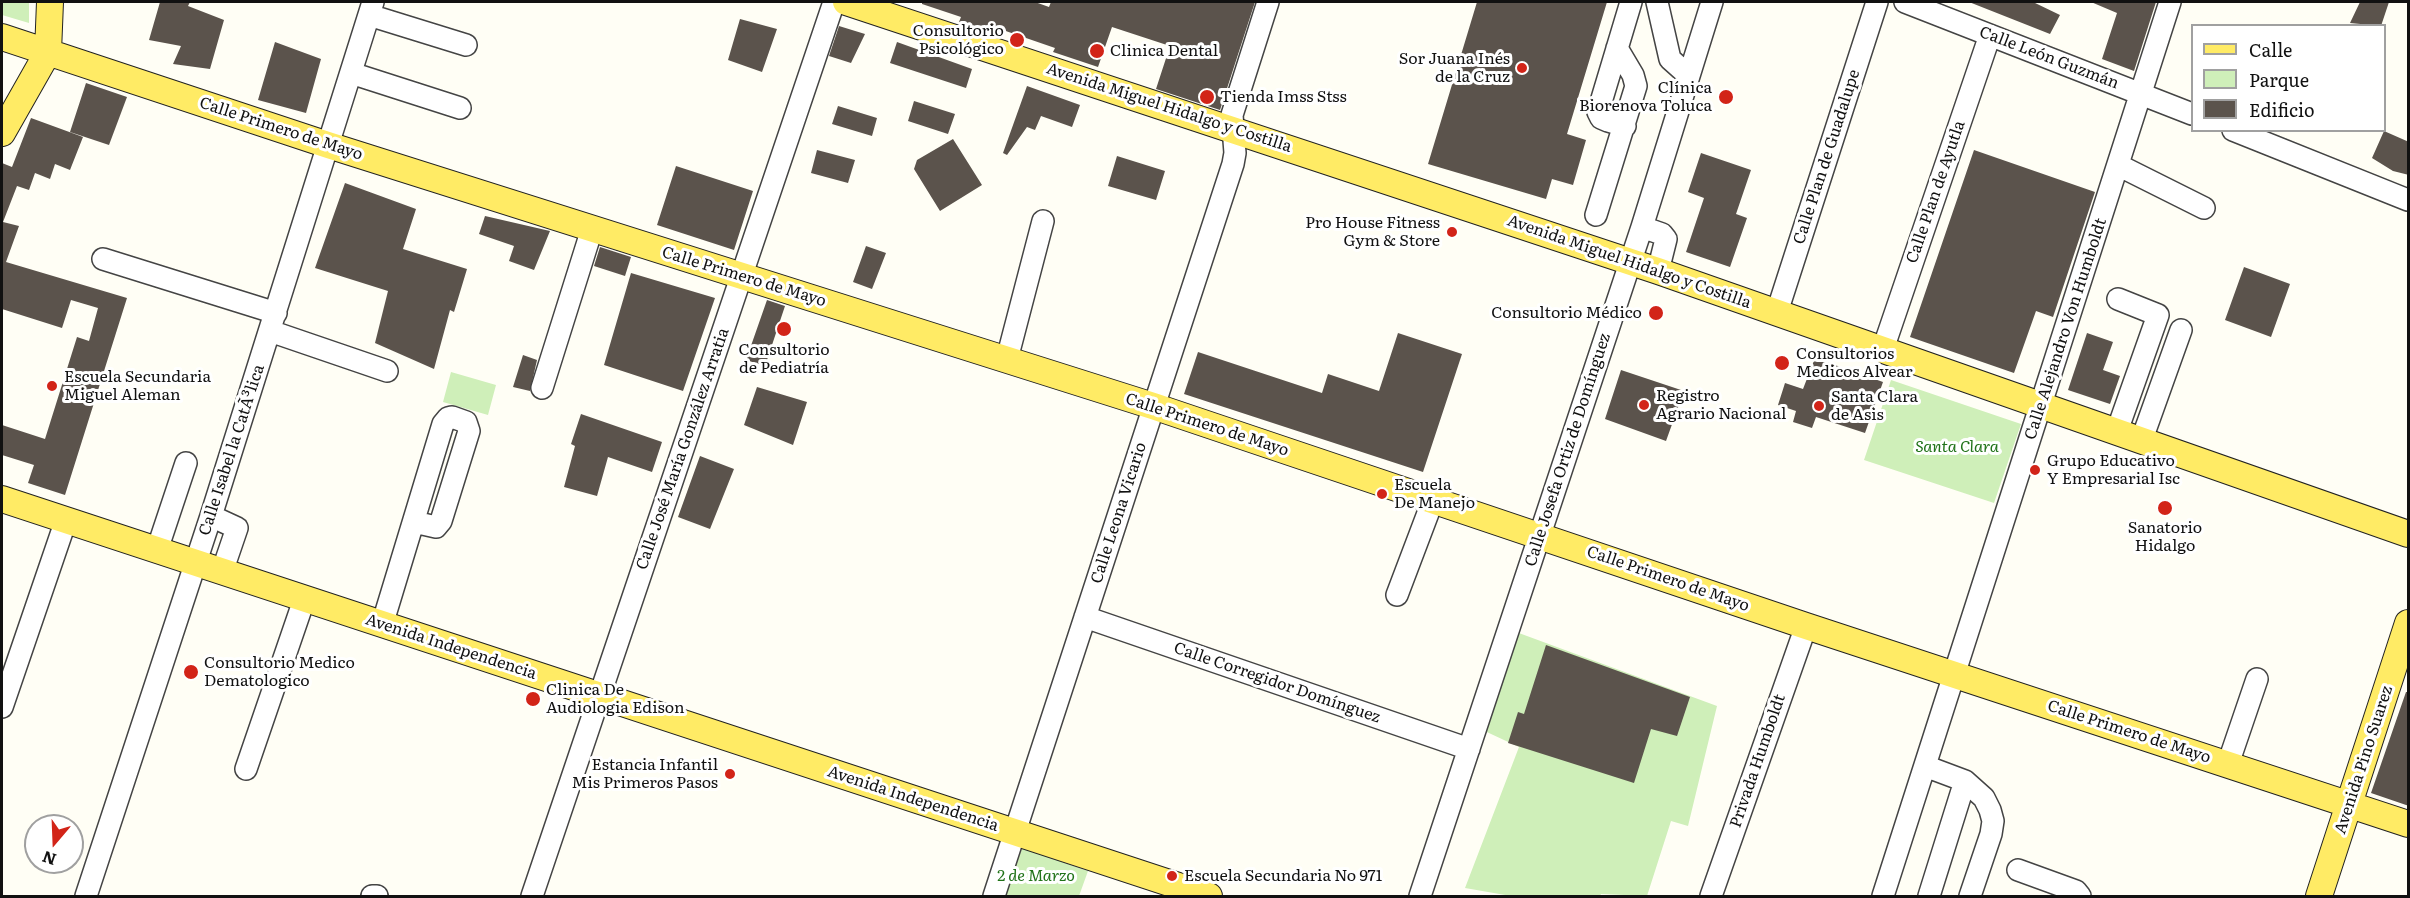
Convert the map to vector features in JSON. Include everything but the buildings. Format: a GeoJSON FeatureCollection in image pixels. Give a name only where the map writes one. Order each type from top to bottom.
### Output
{"type":"FeatureCollection","features":[{"type":"Feature","properties":{"kind":"main road"},"geometry":{"type":"LineString","coordinates":[[2,133],[48,52],[50,2]]}},
{"type":"Feature","properties":{"kind":"main road","name":"Avenida Miguel Hidalgo y Costilla"},"geometry":{"type":"LineString","coordinates":[[846,2],[1658,271],[2409,534]]}},
{"type":"Feature","properties":{"kind":"main road","name":"Calle Primero de Mayo"},"geometry":{"type":"LineString","coordinates":[[2,37],[328,145],[1153,406],[1953,675],[2409,824]]}},
{"type":"Feature","properties":{"kind":"main road","name":"Avenida Independencia"},"geometry":{"type":"LineString","coordinates":[[2,499],[222,572],[301,609],[382,625],[1209,897]]}},
{"type":"Feature","properties":{"kind":"main road","name":"Avenida Pino Suarez"},"geometry":{"type":"LineString","coordinates":[[2319,897],[2409,623]]}},
{"type":"Feature","properties":{"kind":"street","name":"Calle José María González Arratia"},"geometry":{"type":"LineString","coordinates":[[532,897],[834,2]]}},
{"type":"Feature","properties":{"kind":"street","name":"Calle Leona Vicario"},"geometry":{"type":"LineString","coordinates":[[994,897],[1233,164],[1235,153],[1232,128],[1235,101],[1268,2]]}},
{"type":"Feature","properties":{"kind":"street"},"geometry":{"type":"LineString","coordinates":[[1625,126],[1601,118],[1598,112],[1631,2]]}},
{"type":"Feature","properties":{"kind":"street"},"geometry":{"type":"LineString","coordinates":[[1657,2],[1670,59],[1689,76]]}},
{"type":"Feature","properties":{"kind":"street","name":"Calle Josefa Ortiz de Domínguez"},"geometry":{"type":"LineString","coordinates":[[1420,897],[1642,227],[1712,2]]}},
{"type":"Feature","properties":{"kind":"street","name":"Calle Plan de Guadalupe"},"geometry":{"type":"LineString","coordinates":[[1777,312],[1876,2]]}},
{"type":"Feature","properties":{"kind":"street","name":"Calle León Guzmán"},"geometry":{"type":"LineString","coordinates":[[1905,2],[2191,113]]}},
{"type":"Feature","properties":{"kind":"street","name":"Calle Alejandro Von Humboldt"},"geometry":{"type":"LineString","coordinates":[[1883,897],[2170,2]]}},
{"type":"Feature","properties":{"kind":"street"},"geometry":{"type":"LineString","coordinates":[[371,8],[466,45]]}},
{"type":"Feature","properties":{"kind":"street","name":"Calle Isabel la CatÃ³lica"},"geometry":{"type":"LineString","coordinates":[[86,897],[208,526],[371,8]]}},
{"type":"Feature","properties":{"kind":"street","name":"Calle Plan de Ayutla"},"geometry":{"type":"LineString","coordinates":[[1883,349],[1990,35]]}},
{"type":"Feature","properties":{"kind":"street"},"geometry":{"type":"LineString","coordinates":[[1596,215],[1636,86],[1633,75],[1617,48]]}},
{"type":"Feature","properties":{"kind":"street"},"geometry":{"type":"LineString","coordinates":[[351,73],[460,108]]}},
{"type":"Feature","properties":{"kind":"street"},"geometry":{"type":"LineString","coordinates":[[2238,132],[2409,200]]}},
{"type":"Feature","properties":{"kind":"street"},"geometry":{"type":"LineString","coordinates":[[2118,165],[2204,208]]}},
{"type":"Feature","properties":{"kind":"street"},"geometry":{"type":"LineString","coordinates":[[1007,359],[1043,221]]}},
{"type":"Feature","properties":{"kind":"street"},"geometry":{"type":"LineString","coordinates":[[1642,227],[1662,234],[1666,239],[1658,271]]}},
{"type":"Feature","properties":{"kind":"street"},"geometry":{"type":"LineString","coordinates":[[542,388],[592,229]]}},
{"type":"Feature","properties":{"kind":"street"},"geometry":{"type":"LineString","coordinates":[[102,259],[273,322],[387,370]]}},
{"type":"Feature","properties":{"kind":"street"},"geometry":{"type":"LineString","coordinates":[[2117,431],[2158,315],[2118,299]]}},
{"type":"Feature","properties":{"kind":"street"},"geometry":{"type":"LineString","coordinates":[[2142,439],[2181,330]]}},
{"type":"Feature","properties":{"kind":"street"},"geometry":{"type":"LineString","coordinates":[[157,550],[186,463]]}},
{"type":"Feature","properties":{"kind":"street"},"geometry":{"type":"LineString","coordinates":[[1397,595],[1433,500]]}},
{"type":"Feature","properties":{"kind":"street"},"geometry":{"type":"LineString","coordinates":[[2,707],[66,520]]}},
{"type":"Feature","properties":{"kind":"street"},"geometry":{"type":"LineString","coordinates":[[382,625],[414,522]]}},
{"type":"Feature","properties":{"kind":"street"},"geometry":{"type":"LineString","coordinates":[[208,526],[236,525],[222,572]]}},
{"type":"Feature","properties":{"kind":"street"},"geometry":{"type":"LineString","coordinates":[[246,769],[301,609]]}},
{"type":"Feature","properties":{"kind":"street","name":"Calle Corregidor Domínguez"},"geometry":{"type":"LineString","coordinates":[[1085,617],[1469,749]]}},
{"type":"Feature","properties":{"kind":"street","name":"Privada Humboldt"},"geometry":{"type":"LineString","coordinates":[[1711,897],[1806,626]]}},
{"type":"Feature","properties":{"kind":"street"},"geometry":{"type":"LineString","coordinates":[[2228,764],[2257,679]]}},
{"type":"Feature","properties":{"kind":"street"},"geometry":{"type":"LineString","coordinates":[[1925,766],[1965,781],[1984,798],[1993,821],[1970,897]]}},
{"type":"Feature","properties":{"kind":"street"},"geometry":{"type":"LineString","coordinates":[[1929,897],[1965,781]]}},
{"type":"Feature","properties":{"kind":"street"},"geometry":{"type":"LineString","coordinates":[[2018,870],[2076,891],[2080,897]]}},
{"type":"Feature","properties":{"kind":"street"},"geometry":{"type":"LineString","coordinates":[[372,897],[377,897]]}},
{"type":"Feature","properties":{"kind":"green space"},"geometry":{"type":"Polygon","coordinates":[[[2,2],[29,2],[29,23],[2,15],[2,2]]]}},
{"type":"Feature","properties":{"kind":"green space"},"geometry":{"type":"Polygon","coordinates":[[[451,372],[496,385],[488,415],[443,402],[451,372]]]}},
{"type":"Feature","properties":{"kind":"green space","name":"Santa Clara"},"geometry":{"type":"Polygon","coordinates":[[[1891,380],[2021,424],[1994,503],[1864,460],[1891,380]]]}},
{"type":"Feature","properties":{"kind":"green space"},"geometry":{"type":"Polygon","coordinates":[[[1508,629],[1717,706],[1688,826],[1671,821],[1647,896],[1601,894],[1600,896],[1511,896],[1465,888],[1519,747],[1476,727],[1508,629]]]}},
{"type":"Feature","properties":{"kind":"green space","name":"2 de Marzo"},"geometry":{"type":"Polygon","coordinates":[[[1022,848],[1088,871],[1079,896],[1005,896],[1022,848]]]}},
{"type":"Feature","properties":{"kind":"place","name":"Consultorio Psicológico"},"geometry":{"type":"Point","coordinates":[1017,40]}},
{"type":"Feature","properties":{"kind":"place","name":"Clinica Dental"},"geometry":{"type":"Point","coordinates":[1097,51]}},
{"type":"Feature","properties":{"kind":"place","name":"Sor Juana Inés de la Cruz"},"geometry":{"type":"Point","coordinates":[1522,68]}},
{"type":"Feature","properties":{"kind":"place","name":"Tienda Imss Stss"},"geometry":{"type":"Point","coordinates":[1207,97]}},
{"type":"Feature","properties":{"kind":"place","name":"Clínica Biorenova Toluca"},"geometry":{"type":"Point","coordinates":[1726,97]}},
{"type":"Feature","properties":{"kind":"place","name":"Pro House Fitness Gym & Store"},"geometry":{"type":"Point","coordinates":[1452,232]}},
{"type":"Feature","properties":{"kind":"place","name":"Consultorio Médico"},"geometry":{"type":"Point","coordinates":[1656,313]}},
{"type":"Feature","properties":{"kind":"place","name":"Consultorio de Pediatría"},"geometry":{"type":"Point","coordinates":[784,329]}},
{"type":"Feature","properties":{"kind":"place","name":"Consultorios Medicos Alvear"},"geometry":{"type":"Point","coordinates":[1782,363]}},
{"type":"Feature","properties":{"kind":"place","name":"Escuela Secundaria Miguel Aleman"},"geometry":{"type":"Point","coordinates":[52,386]}},
{"type":"Feature","properties":{"kind":"place","name":"Registro Agrario Nacional"},"geometry":{"type":"Point","coordinates":[1644,405]}},
{"type":"Feature","properties":{"kind":"place","name":"Santa Clara de Asis"},"geometry":{"type":"Point","coordinates":[1819,406]}},
{"type":"Feature","properties":{"kind":"place","name":"Grupo Educativo Y Empresarial Isc"},"geometry":{"type":"Point","coordinates":[2035,470]}},
{"type":"Feature","properties":{"kind":"place","name":"Escuela De Manejo"},"geometry":{"type":"Point","coordinates":[1382,494]}},
{"type":"Feature","properties":{"kind":"place","name":"Sanatorio Hidalgo"},"geometry":{"type":"Point","coordinates":[2165,508]}},
{"type":"Feature","properties":{"kind":"place","name":"Consultorio Medico Dematologico"},"geometry":{"type":"Point","coordinates":[191,672]}},
{"type":"Feature","properties":{"kind":"place","name":"Clinica De Audiologia Edison"},"geometry":{"type":"Point","coordinates":[533,699]}},
{"type":"Feature","properties":{"kind":"place","name":"Estancia Infantil Mis Primeros Pasos"},"geometry":{"type":"Point","coordinates":[730,774]}},
{"type":"Feature","properties":{"kind":"place","name":"Escuela Secundaria No 971"},"geometry":{"type":"Point","coordinates":[1172,876]}}]}
